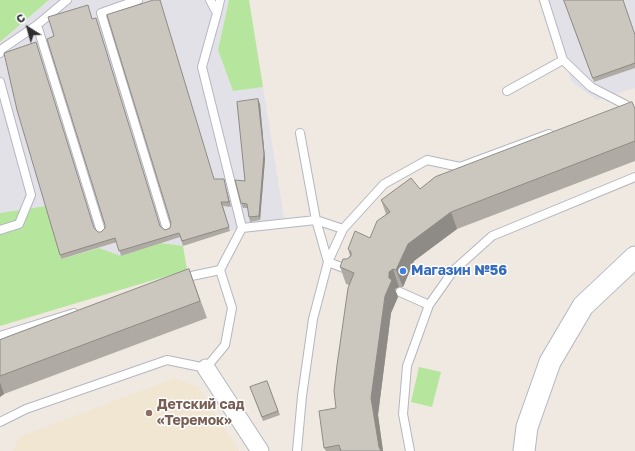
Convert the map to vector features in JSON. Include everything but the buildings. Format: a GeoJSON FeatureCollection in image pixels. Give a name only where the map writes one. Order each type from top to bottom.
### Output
{"type":"FeatureCollection","features":[{"type":"Feature","properties":{"kind":"street"},"geometry":{"type":"LineString","coordinates":[[524,451],[527,427],[550,362],[583,306],[635,257]]}},
{"type":"Feature","properties":{"kind":"street"},"geometry":{"type":"LineString","coordinates":[[206,368],[260,451]]}},
{"type":"Feature","properties":{"kind":"lane"},"geometry":{"type":"LineString","coordinates":[[0,53],[2,49],[67,0]]}},
{"type":"Feature","properties":{"kind":"lane"},"geometry":{"type":"LineString","coordinates":[[138,0],[101,13],[166,229]]}},
{"type":"Feature","properties":{"kind":"lane"},"geometry":{"type":"LineString","coordinates":[[210,0],[217,12]]}},
{"type":"Feature","properties":{"kind":"lane"},"geometry":{"type":"LineString","coordinates":[[0,422],[26,409],[167,360],[206,368],[225,345],[232,308],[220,270],[242,228],[202,67],[220,0]]}},
{"type":"Feature","properties":{"kind":"lane"},"geometry":{"type":"LineString","coordinates":[[544,0],[563,60],[590,87],[622,107],[635,103]]}},
{"type":"Feature","properties":{"kind":"lane"},"geometry":{"type":"LineString","coordinates":[[37,24],[101,231]]}},
{"type":"Feature","properties":{"kind":"lane"},"geometry":{"type":"LineString","coordinates":[[507,91],[563,60]]}},
{"type":"Feature","properties":{"kind":"lane"},"geometry":{"type":"LineString","coordinates":[[0,82],[31,195],[19,224],[0,230]]}},
{"type":"Feature","properties":{"kind":"lane"},"geometry":{"type":"LineString","coordinates":[[297,451],[302,396],[313,319],[328,262],[343,230],[384,184],[427,160],[460,167],[554,132]]}},
{"type":"Feature","properties":{"kind":"lane"},"geometry":{"type":"LineString","coordinates":[[300,133],[316,220],[328,262]]}},
{"type":"Feature","properties":{"kind":"lane"},"geometry":{"type":"LineString","coordinates":[[410,451],[403,414],[407,366],[429,304],[454,272],[492,236],[635,177]]}},
{"type":"Feature","properties":{"kind":"lane"},"geometry":{"type":"LineString","coordinates":[[242,228],[316,220],[343,230]]}},
{"type":"Feature","properties":{"kind":"lane"},"geometry":{"type":"LineString","coordinates":[[328,262],[352,271]]}},
{"type":"Feature","properties":{"kind":"lane"},"geometry":{"type":"LineString","coordinates":[[175,280],[220,270]]}},
{"type":"Feature","properties":{"kind":"lane"},"geometry":{"type":"LineString","coordinates":[[400,292],[429,304]]}},
{"type":"Feature","properties":{"kind":"lane"},"geometry":{"type":"LineString","coordinates":[[0,336],[84,310]]}},
{"type":"Feature","properties":{"kind":"shaded area"},"geometry":{"type":"Polygon","coordinates":[[[49,0],[229,0],[218,50],[233,91],[263,87],[284,218],[230,231],[183,246],[161,243],[121,256],[99,248],[61,259],[46,206],[0,213],[0,105],[2,104],[0,98],[0,42],[49,0]]]}},
{"type":"Feature","properties":{"kind":"shaded area"},"geometry":{"type":"Polygon","coordinates":[[[540,0],[635,0],[635,88],[597,100],[572,82],[540,0]]]}},
{"type":"Feature","properties":{"kind":"shaded area","name":"Детский сад «Теремок»"},"geometry":{"type":"Polygon","coordinates":[[[175,378],[199,388],[239,451],[13,451],[19,437],[175,378]]]}},
{"type":"Feature","properties":{"kind":"green space"},"geometry":{"type":"Polygon","coordinates":[[[0,0],[49,0],[0,42],[0,0]]]}},
{"type":"Feature","properties":{"kind":"green space"},"geometry":{"type":"Polygon","coordinates":[[[229,0],[249,0],[263,87],[233,91],[218,50],[229,0]]]}},
{"type":"Feature","properties":{"kind":"green space"},"geometry":{"type":"Polygon","coordinates":[[[46,206],[61,259],[99,248],[121,256],[161,243],[183,246],[187,270],[0,326],[0,213],[46,206]]]}},
{"type":"Feature","properties":{"kind":"green space"},"geometry":{"type":"Polygon","coordinates":[[[419,367],[441,372],[432,407],[411,402],[419,367]]]}},
{"type":"Feature","properties":{"kind":"place","name":"Магазин №56"},"geometry":{"type":"Point","coordinates":[403,271]}},
{"type":"Feature","properties":{"kind":"place","name":"Детский сад «Теремок»"},"geometry":{"type":"Point","coordinates":[149,413]}}]}
